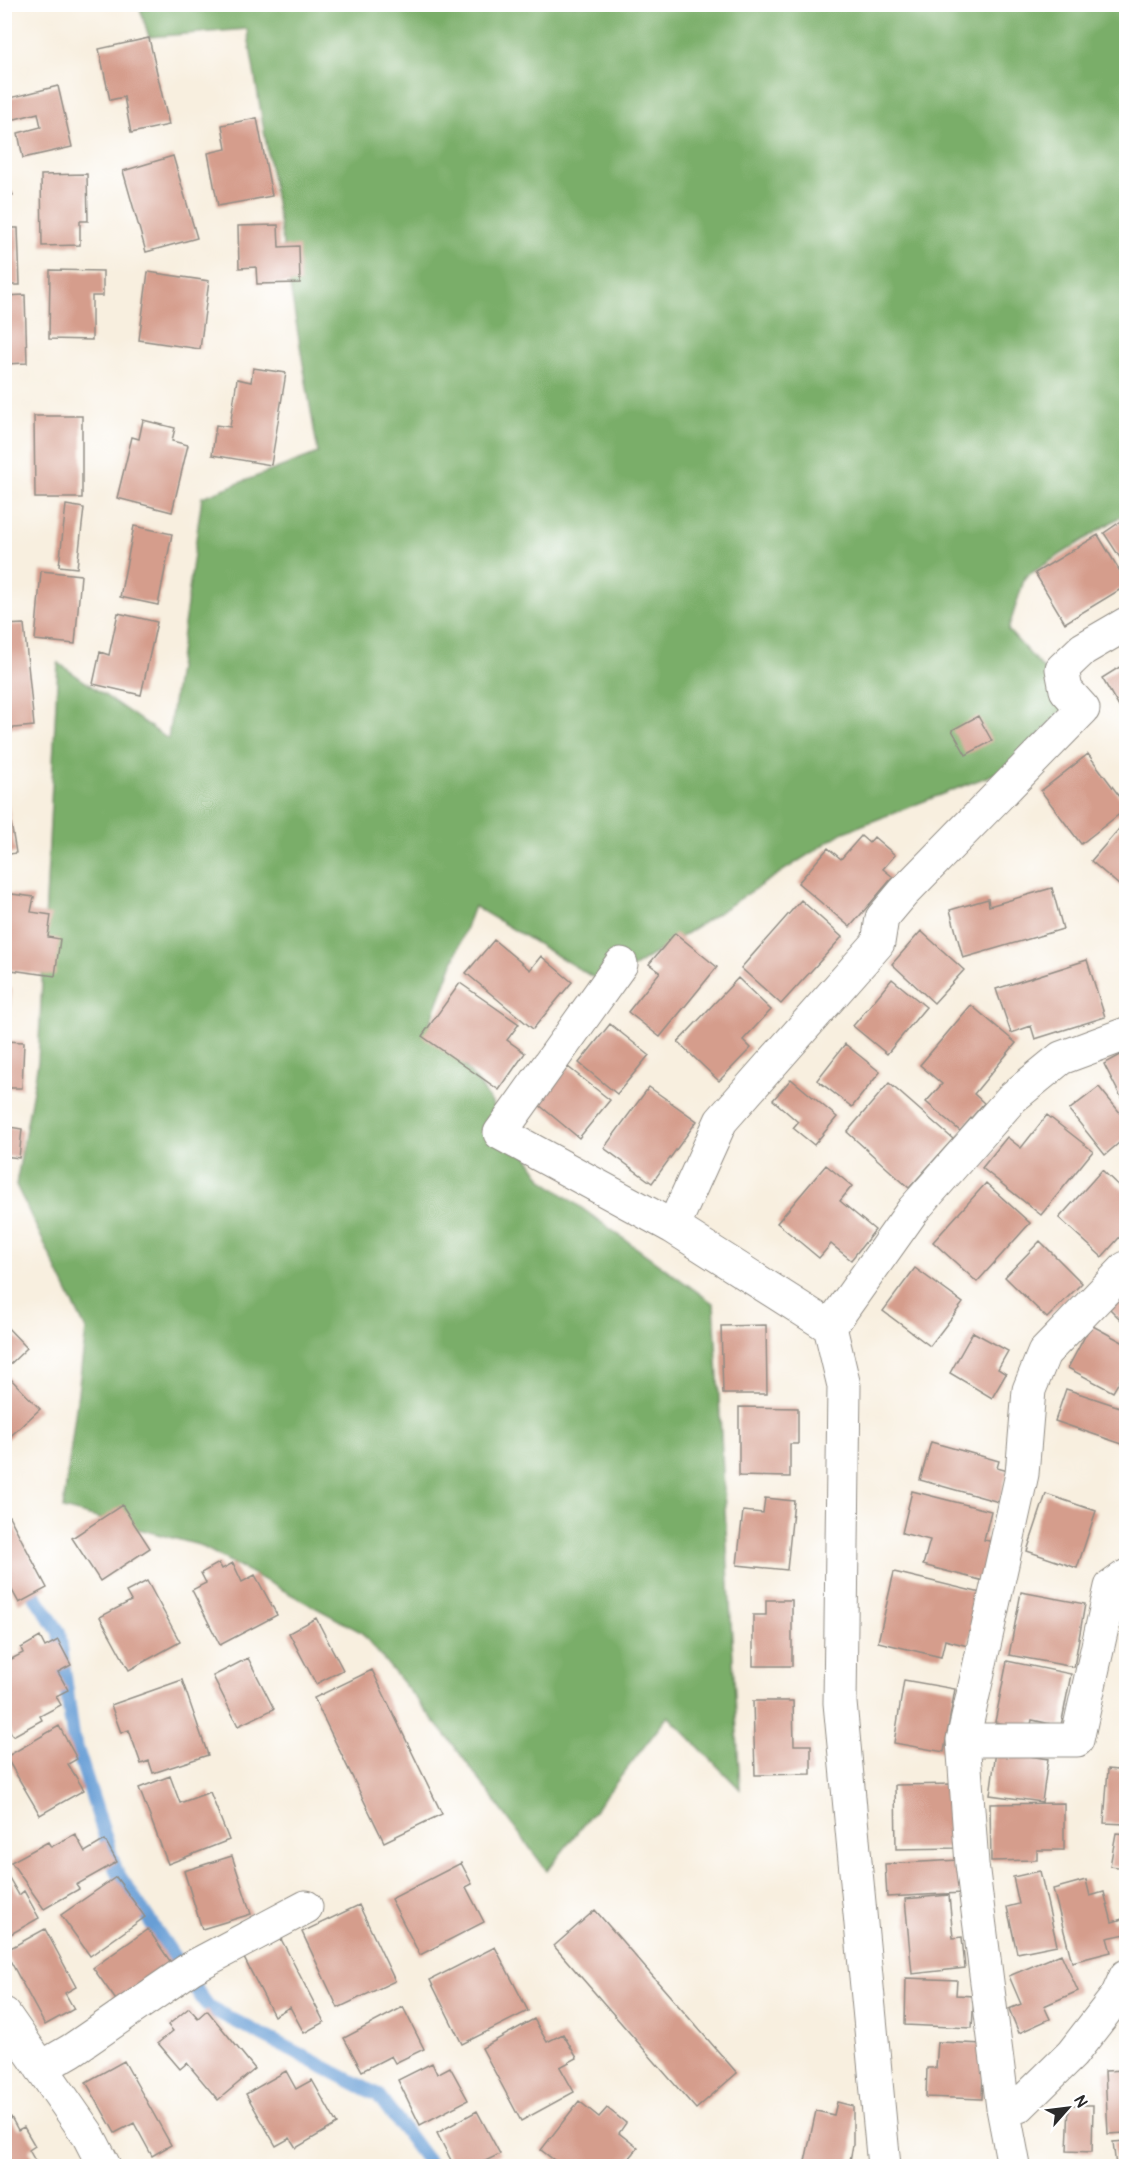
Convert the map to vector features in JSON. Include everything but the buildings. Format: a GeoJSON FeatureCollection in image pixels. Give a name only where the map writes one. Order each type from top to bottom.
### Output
{"type":"FeatureCollection","features":[{"type":"Feature","properties":{"kind":"street"},"geometry":{"type":"LineString","coordinates":[[673,1227],[721,1121],[878,943],[882,918],[903,892],[1083,709],[1066,690],[1062,669],[1083,649],[1126,624]]}},
{"type":"Feature","properties":{"kind":"street"},"geometry":{"type":"LineString","coordinates":[[621,963],[500,1133],[673,1227],[830,1327],[844,1386],[840,1703],[884,2166]]}},
{"type":"Feature","properties":{"kind":"street"},"geometry":{"type":"LineString","coordinates":[[830,1327],[913,1210],[1012,1098],[1060,1058],[1126,1034]]}},
{"type":"Feature","properties":{"kind":"street"},"geometry":{"type":"LineString","coordinates":[[1014,2166],[1003,2108],[972,1864],[963,1740],[1022,1474],[1029,1390],[1044,1353],[1126,1268]]}},
{"type":"Feature","properties":{"kind":"street"},"geometry":{"type":"LineString","coordinates":[[963,1740],[1077,1740],[1111,1587],[1125,1577]]}},
{"type":"Feature","properties":{"kind":"street"},"geometry":{"type":"LineString","coordinates":[[41,2068],[81,2044],[191,1968],[306,1907]]}},
{"type":"Feature","properties":{"kind":"street"},"geometry":{"type":"LineString","coordinates":[[1003,2108],[1019,2106],[1072,2054],[1117,1996],[1126,1976]]}},
{"type":"Feature","properties":{"kind":"street"},"geometry":{"type":"LineString","coordinates":[[4,2014],[88,2135],[104,2166]]}},
{"type":"Feature","properties":{"kind":"green space"},"geometry":{"type":"Polygon","coordinates":[[[139,5],[1126,5],[1126,513],[1025,577],[1008,630],[1072,700],[1007,769],[842,833],[606,985],[474,906],[430,1024],[480,1085],[543,1180],[714,1304],[740,1789],[668,1716],[547,1871],[449,1739],[361,1632],[199,1545],[63,1509],[86,1330],[16,1185],[38,1062],[58,663],[168,739],[202,497],[318,453],[247,29],[149,37],[139,5]]]}},
{"type":"Feature","properties":{"kind":"waterway"},"geometry":{"type":"LineString","coordinates":[[24,1580],[59,1632],[73,1736],[116,1871],[208,2007],[378,2095],[431,2166]]}}]}
